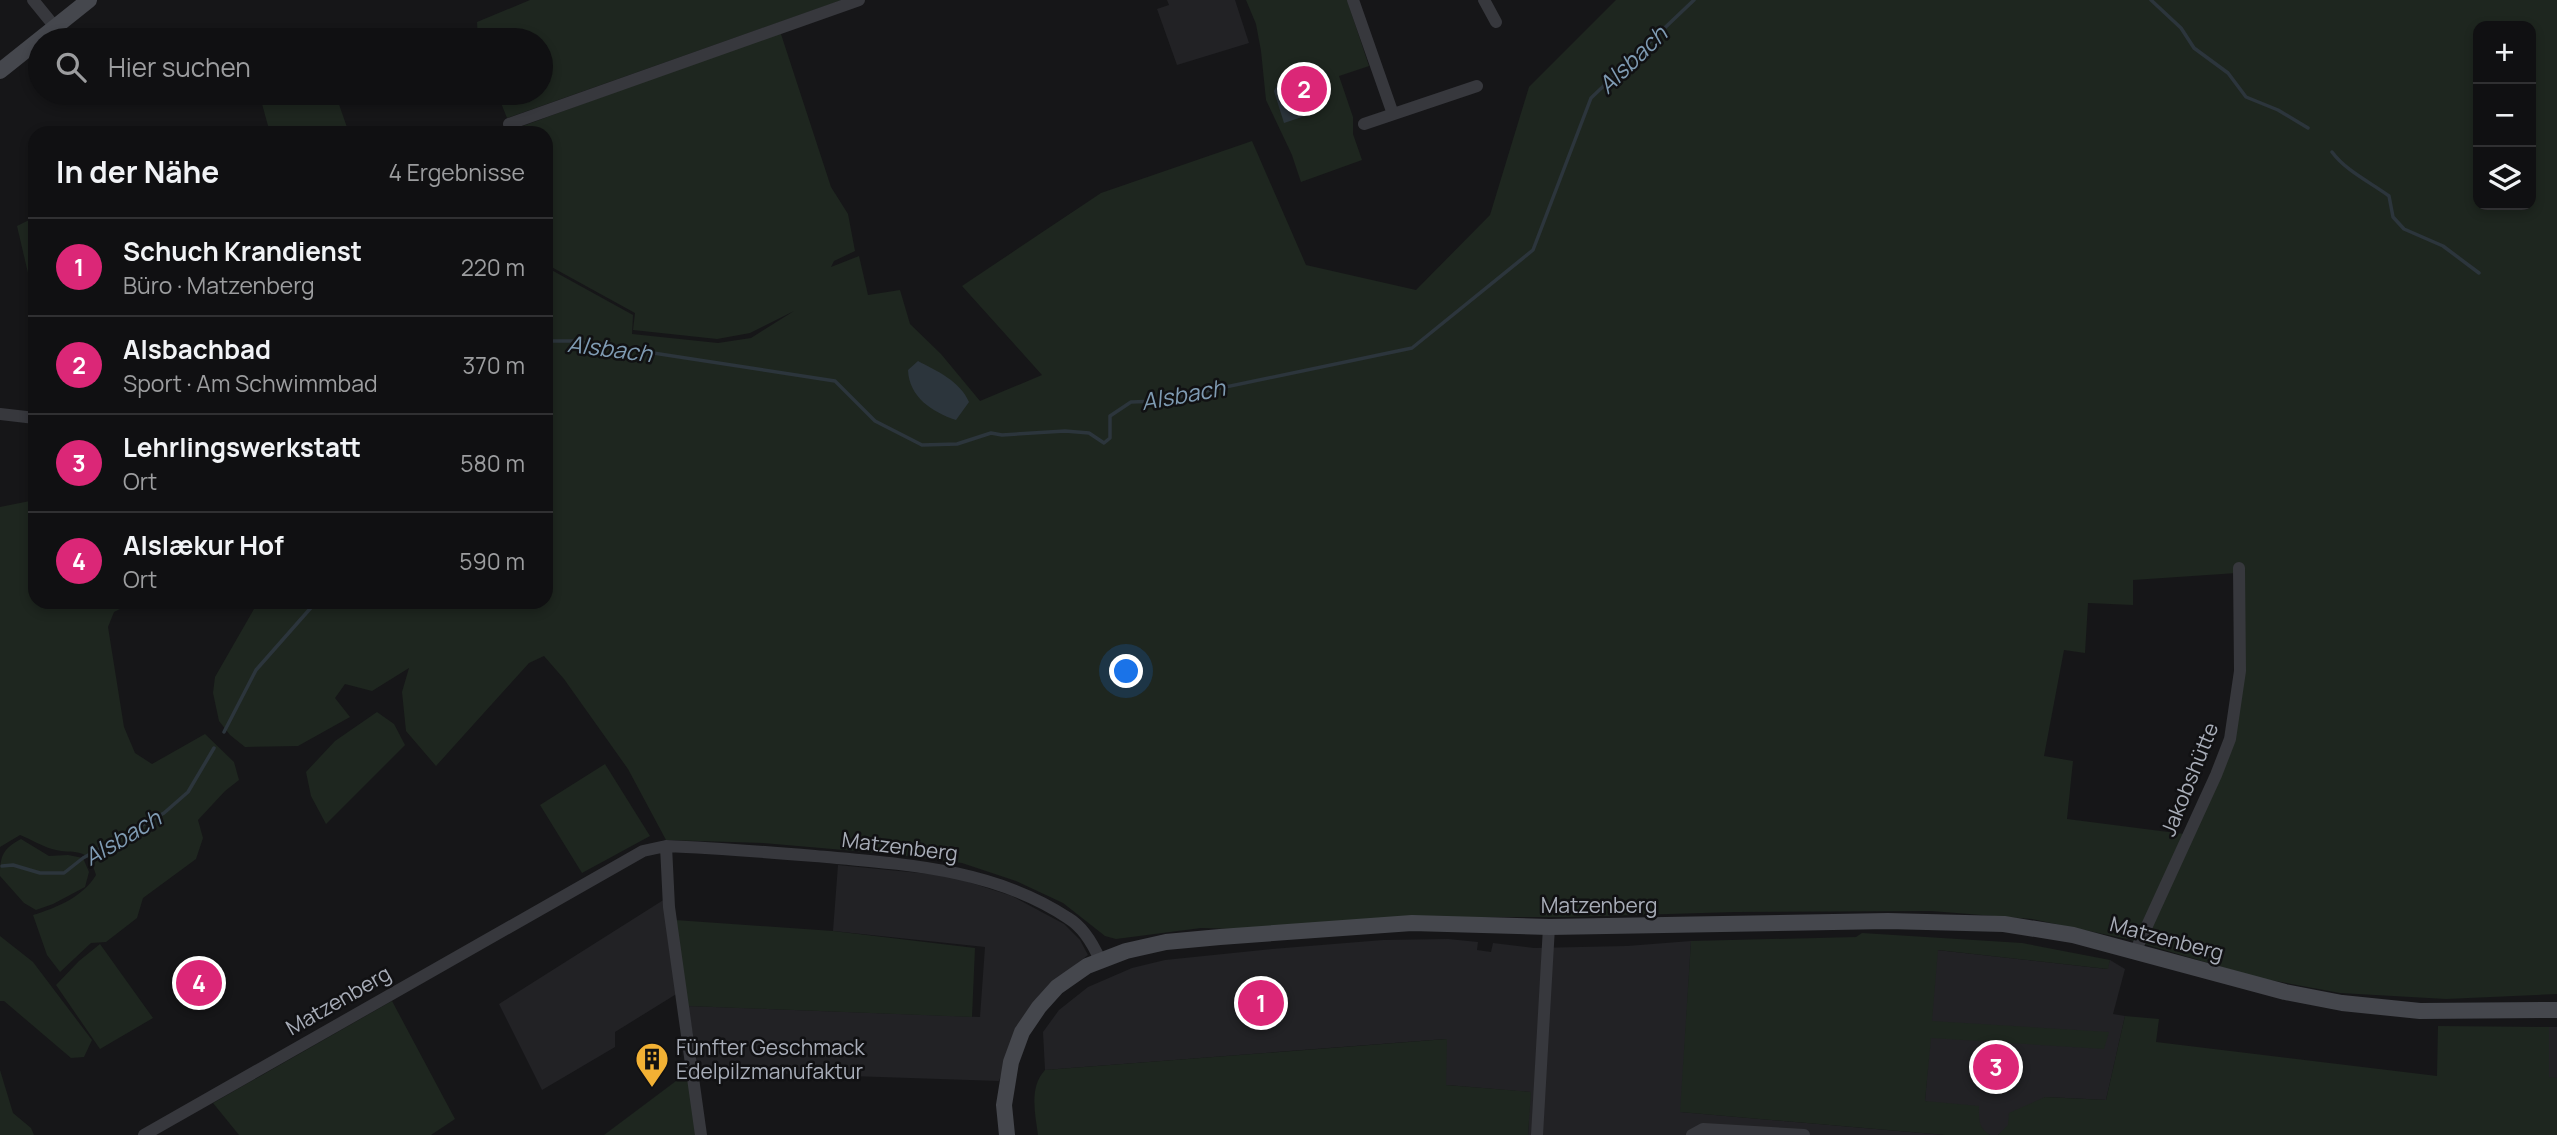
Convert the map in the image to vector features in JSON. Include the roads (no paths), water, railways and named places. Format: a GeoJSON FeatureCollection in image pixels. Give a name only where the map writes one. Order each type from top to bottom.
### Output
{"type":"FeatureCollection","features":[{"type":"Feature","properties":{"kind":"street"},"geometry":{"type":"LineString","coordinates":[[33,0],[55,27],[89,0]]}},
{"type":"Feature","properties":{"kind":"street"},"geometry":{"type":"LineString","coordinates":[[509,124],[859,0]]}},
{"type":"Feature","properties":{"kind":"street"},"geometry":{"type":"LineString","coordinates":[[1353,0],[1393,114]]}},
{"type":"Feature","properties":{"kind":"street"},"geometry":{"type":"LineString","coordinates":[[1484,0],[1496,22]]}},
{"type":"Feature","properties":{"kind":"street"},"geometry":{"type":"LineString","coordinates":[[0,71],[28,49]]}},
{"type":"Feature","properties":{"kind":"street"},"geometry":{"type":"LineString","coordinates":[[1364,124],[1477,86]]}},
{"type":"Feature","properties":{"kind":"street"},"geometry":{"type":"LineString","coordinates":[[0,414],[28,417]]}},
{"type":"Feature","properties":{"kind":"street","name":"Jakobshütte"},"geometry":{"type":"LineString","coordinates":[[2135,952],[2230,739],[2240,671],[2239,568]]}},
{"type":"Feature","properties":{"kind":"street"},"geometry":{"type":"LineString","coordinates":[[666,846],[669,907],[701,1135]]}},
{"type":"Feature","properties":{"kind":"street","name":"Matzenberg"},"geometry":{"type":"LineString","coordinates":[[150,1133],[630,857],[666,846],[892,863],[934,868],[979,879],[1034,899],[1070,919],[1084,933],[1101,960],[1143,946],[1220,937],[1412,923],[1549,928],[1877,922],[2004,924],[2073,935],[2285,992],[2342,1003],[2420,1011],[2557,1010]]}},
{"type":"Feature","properties":{"kind":"street"},"geometry":{"type":"LineString","coordinates":[[1537,1135],[1549,928]]}},
{"type":"Feature","properties":{"kind":"street"},"geometry":{"type":"LineString","coordinates":[[1007,1135],[1004,1092],[1022,1032],[1057,987],[1077,972],[1101,960]]}},
{"type":"Feature","properties":{"kind":"street"},"geometry":{"type":"LineString","coordinates":[[1692,1135],[1703,1129],[1804,1135]]}},
{"type":"Feature","properties":{"kind":"waterway","name":"Alsbach"},"geometry":{"type":"LineString","coordinates":[[553,341],[575,341],[835,381],[875,421],[922,445],[957,444],[991,433],[1002,435],[1065,431],[1089,433],[1104,443],[1110,438],[1110,416],[1131,402],[1159,401],[1412,348],[1533,250],[1591,98],[1694,0]]}},
{"type":"Feature","properties":{"kind":"waterway"},"geometry":{"type":"LineString","coordinates":[[2151,0],[2181,28],[2194,48],[2228,73],[2246,97],[2278,110],[2308,128]]}},
{"type":"Feature","properties":{"kind":"waterway"},"geometry":{"type":"LineString","coordinates":[[2332,152],[2351,171],[2389,196],[2393,217],[2404,229],[2443,246],[2479,273]]}},
{"type":"Feature","properties":{"kind":"waterway","name":"Alsbach"},"geometry":{"type":"LineString","coordinates":[[224,732],[256,670],[310,609]]}},
{"type":"Feature","properties":{"kind":"waterway","name":"Alsbach"},"geometry":{"type":"LineString","coordinates":[[2,866],[13,865],[40,873],[64,873],[83,858],[164,813],[188,792],[214,748]]}},
{"type":"Feature","properties":{"kind":"place","name":"Alsbachbad"},"geometry":{"type":"Point","coordinates":[1304,89]}},
{"type":"Feature","properties":{"kind":"place","name":"Alslækur Hof"},"geometry":{"type":"Point","coordinates":[199,983]}},
{"type":"Feature","properties":{"kind":"place","name":"Schuch Krandienst"},"geometry":{"type":"Point","coordinates":[1261,1003]}},
{"type":"Feature","properties":{"kind":"place","name":"Lehrlingswerkstatt"},"geometry":{"type":"Point","coordinates":[1996,1067]}},
{"type":"Feature","properties":{"kind":"place","name":"Fünfter Geschmack Edelpilzmanufaktur"},"geometry":{"type":"Point","coordinates":[652,1089]}}]}
